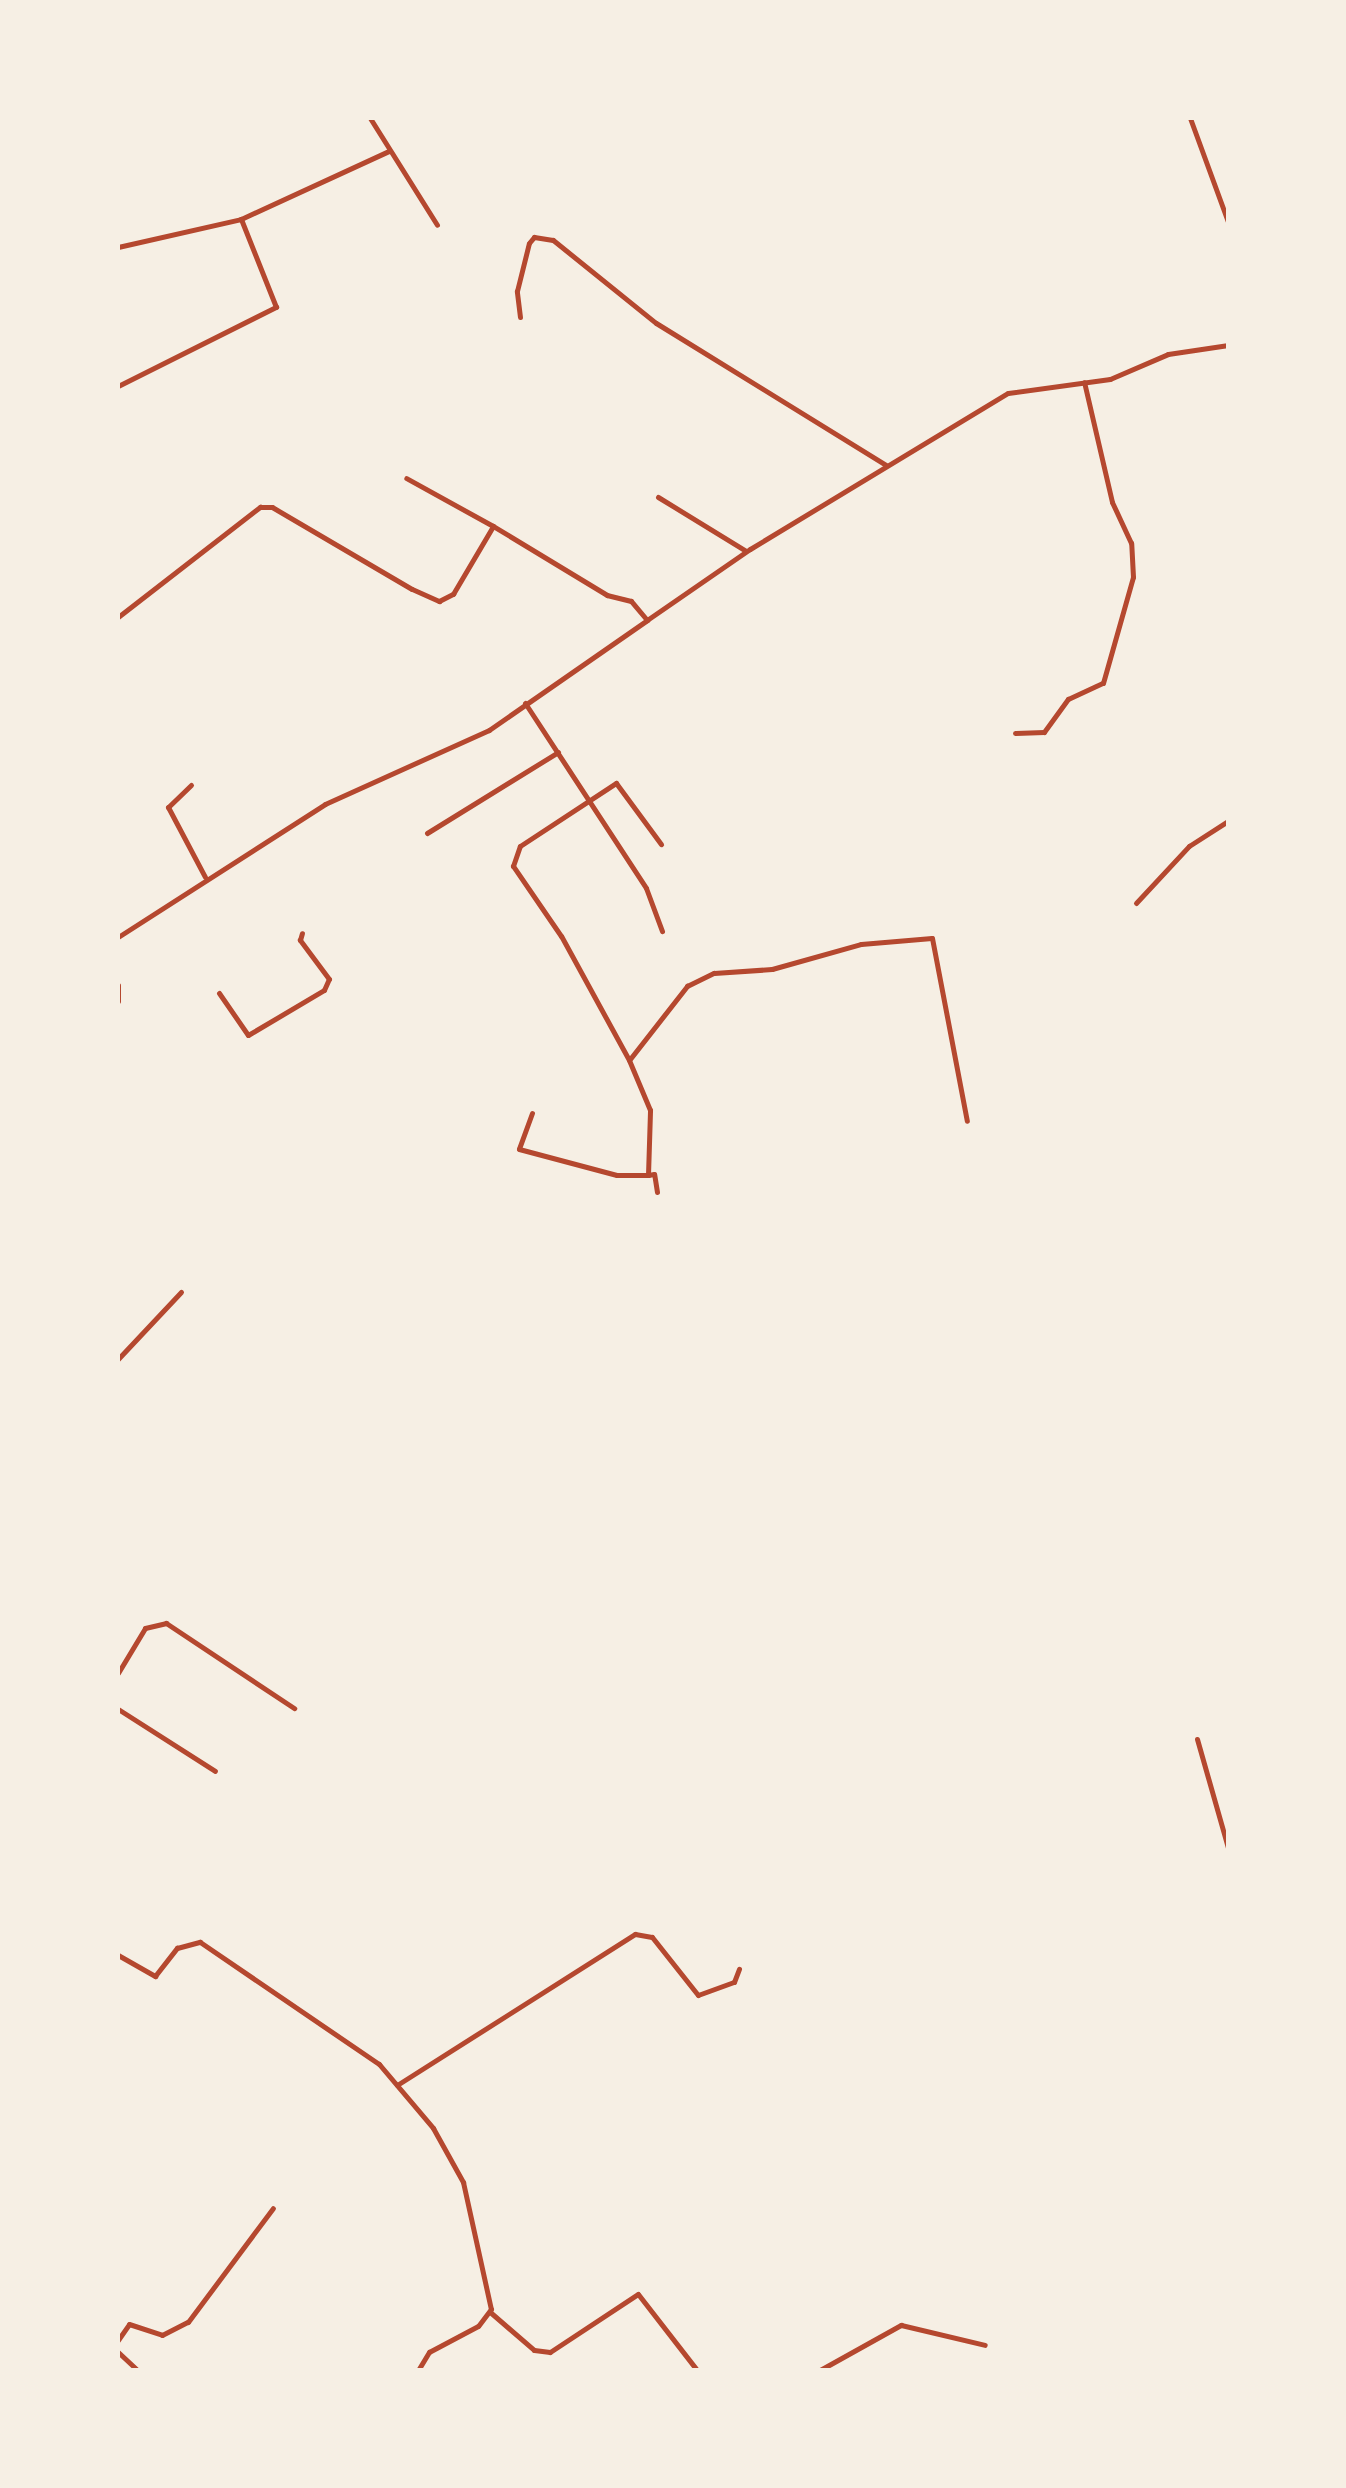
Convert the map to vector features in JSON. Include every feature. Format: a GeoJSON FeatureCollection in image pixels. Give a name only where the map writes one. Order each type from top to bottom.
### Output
{"type":"FeatureCollection","features":[{"type":"Feature","properties":{"kind":"street"},"geometry":{"type":"LineString","coordinates":[[370,118],[437,225]]}},
{"type":"Feature","properties":{"kind":"street"},"geometry":{"type":"LineString","coordinates":[[1190,118],[1228,222]]}},
{"type":"Feature","properties":{"kind":"street"},"geometry":{"type":"LineString","coordinates":[[118,247],[241,219],[389,151]]}},
{"type":"Feature","properties":{"kind":"street"},"geometry":{"type":"LineString","coordinates":[[118,386],[276,307],[241,219]]}},
{"type":"Feature","properties":{"kind":"street"},"geometry":{"type":"LineString","coordinates":[[520,317],[517,291],[529,243],[534,238],[553,240],[656,323],[886,466]]}},
{"type":"Feature","properties":{"kind":"street"},"geometry":{"type":"LineString","coordinates":[[118,937],[326,804],[477,736],[746,552],[1008,393],[1121,376],[1168,354],[1228,345]]}},
{"type":"Feature","properties":{"kind":"street"},"geometry":{"type":"LineString","coordinates":[[1014,733],[1044,732],[1068,699],[1103,683],[1130,591],[1131,543],[1112,502],[1084,382]]}},
{"type":"Feature","properties":{"kind":"street"},"geometry":{"type":"LineString","coordinates":[[406,478],[607,595],[630,601],[647,620]]}},
{"type":"Feature","properties":{"kind":"street"},"geometry":{"type":"LineString","coordinates":[[658,497],[746,552]]}},
{"type":"Feature","properties":{"kind":"street"},"geometry":{"type":"LineString","coordinates":[[118,617],[260,508],[272,508],[439,600],[452,594],[493,526]]}},
{"type":"Feature","properties":{"kind":"street"},"geometry":{"type":"LineString","coordinates":[[525,703],[646,888],[662,931]]}},
{"type":"Feature","properties":{"kind":"street"},"geometry":{"type":"LineString","coordinates":[[427,833],[558,752]]}},
{"type":"Feature","properties":{"kind":"street"},"geometry":{"type":"LineString","coordinates":[[648,1175],[650,1110],[629,1060],[561,936],[513,866],[520,846],[616,783],[660,844]]}},
{"type":"Feature","properties":{"kind":"street"},"geometry":{"type":"LineString","coordinates":[[192,785],[168,808],[206,878]]}},
{"type":"Feature","properties":{"kind":"street"},"geometry":{"type":"LineString","coordinates":[[1136,903],[1189,846],[1228,821]]}},
{"type":"Feature","properties":{"kind":"street"},"geometry":{"type":"LineString","coordinates":[[219,993],[248,1035],[324,990],[329,979],[300,940],[302,933]]}},
{"type":"Feature","properties":{"kind":"street"},"geometry":{"type":"LineString","coordinates":[[629,1060],[686,986],[714,973],[772,969],[861,944],[932,938],[968,1121]]}},
{"type":"Feature","properties":{"kind":"street"},"geometry":{"type":"LineString","coordinates":[[118,985],[118,1001]]}},
{"type":"Feature","properties":{"kind":"street"},"geometry":{"type":"LineString","coordinates":[[532,1113],[519,1149],[617,1175],[654,1174],[657,1192]]}},
{"type":"Feature","properties":{"kind":"street"},"geometry":{"type":"LineString","coordinates":[[118,1359],[181,1292]]}},
{"type":"Feature","properties":{"kind":"street"},"geometry":{"type":"LineString","coordinates":[[118,1673],[145,1628],[166,1623],[294,1708]]}},
{"type":"Feature","properties":{"kind":"street"},"geometry":{"type":"LineString","coordinates":[[118,1709],[214,1771]]}},
{"type":"Feature","properties":{"kind":"street"},"geometry":{"type":"LineString","coordinates":[[1197,1739],[1228,1848]]}},
{"type":"Feature","properties":{"kind":"street"},"geometry":{"type":"LineString","coordinates":[[398,2085],[635,1934],[652,1937],[698,1994],[734,1982],[739,1969]]}},
{"type":"Feature","properties":{"kind":"street"},"geometry":{"type":"LineString","coordinates":[[118,1955],[155,1976],[177,1948],[200,1942],[379,2064],[433,2128],[463,2182],[490,2312],[534,2350],[550,2352],[638,2294],[698,2370]]}},
{"type":"Feature","properties":{"kind":"street"},"geometry":{"type":"LineString","coordinates":[[118,2340],[128,2324],[162,2335],[188,2322],[273,2208]]}},
{"type":"Feature","properties":{"kind":"street"},"geometry":{"type":"LineString","coordinates":[[418,2370],[429,2352],[450,2344],[490,2312]]}},
{"type":"Feature","properties":{"kind":"street"},"geometry":{"type":"LineString","coordinates":[[820,2370],[901,2326],[984,2344]]}},
{"type":"Feature","properties":{"kind":"street"},"geometry":{"type":"LineString","coordinates":[[118,2352],[137,2370]]}}]}
